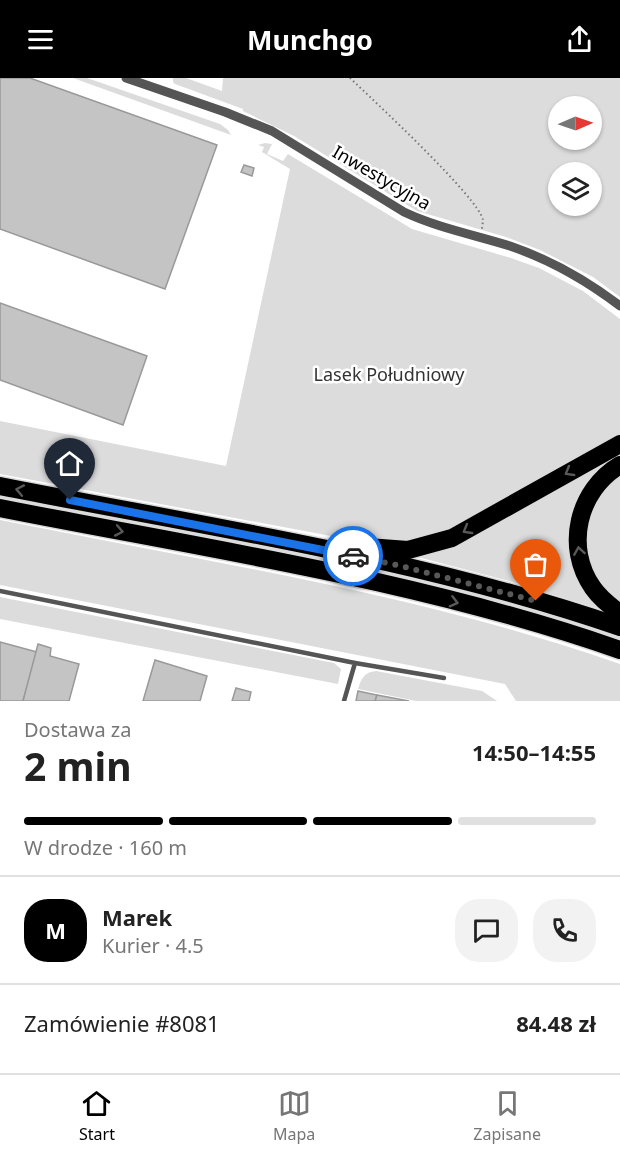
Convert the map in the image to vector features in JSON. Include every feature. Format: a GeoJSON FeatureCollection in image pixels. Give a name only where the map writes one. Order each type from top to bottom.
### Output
{"type":"FeatureCollection","features":[{"type":"Feature","properties":{"kind":"highway"},"geometry":{"type":"LineString","coordinates":[[263,537],[393,550],[426,547],[452,538],[620,444]]}},
{"type":"Feature","properties":{"kind":"highway"},"geometry":{"type":"LineString","coordinates":[[620,465],[609,471],[588,497],[583,507],[577,534],[578,551],[592,587],[605,602],[620,613]]}},
{"type":"Feature","properties":{"kind":"highway"},"geometry":{"type":"LineString","coordinates":[[0,486],[401,566],[514,594],[620,627]]}},
{"type":"Feature","properties":{"kind":"highway"},"geometry":{"type":"LineString","coordinates":[[0,508],[398,587],[508,615],[620,650]]}},
{"type":"Feature","properties":{"kind":"street","name":"Inwestycyjna"},"geometry":{"type":"LineString","coordinates":[[126,78],[225,112],[272,131],[404,212],[426,222],[544,259],[590,284],[620,306]]}},
{"type":"Feature","properties":{"kind":"lane"},"geometry":{"type":"LineString","coordinates":[[0,591],[355,663],[444,678]]}},
{"type":"Feature","properties":{"kind":"lane"},"geometry":{"type":"LineString","coordinates":[[344,701],[355,663]]}},
{"type":"Feature","properties":{"kind":"path"},"geometry":{"type":"LineString","coordinates":[[350,78],[428,154],[468,198],[483,218],[481,238]]}},
{"type":"Feature","properties":{"kind":"green space"},"geometry":{"type":"Polygon","coordinates":[[[73,78],[87,78],[220,124],[231,135],[73,78]]]}},
{"type":"Feature","properties":{"kind":"green space"},"geometry":{"type":"Polygon","coordinates":[[[173,78],[186,78],[222,91],[223,78],[620,78],[620,297],[593,277],[540,250],[506,237],[417,211],[294,136],[243,109],[175,84],[173,78]]]}},
{"type":"Feature","properties":{"kind":"green space","name":"Lasek Południowy"},"geometry":{"type":"Polygon","coordinates":[[[272,144],[267,154],[283,161],[288,154],[412,229],[539,268],[583,291],[620,319],[620,436],[454,528],[415,541],[363,542],[0,474],[0,421],[226,466],[290,169],[262,152],[264,147],[258,145],[272,144]]]}},
{"type":"Feature","properties":{"kind":"green space"},"geometry":{"type":"Polygon","coordinates":[[[620,451],[620,458],[571,532],[603,610],[509,581],[410,555],[620,451]]]}},
{"type":"Feature","properties":{"kind":"green space"},"geometry":{"type":"Polygon","coordinates":[[[620,475],[620,605],[597,582],[590,567],[586,538],[592,511],[599,498],[620,475]]]}},
{"type":"Feature","properties":{"kind":"green space"},"geometry":{"type":"Polygon","coordinates":[[[0,493],[391,570],[531,606],[620,634],[620,642],[0,500],[0,493]]]}},
{"type":"Feature","properties":{"kind":"green space"},"geometry":{"type":"Polygon","coordinates":[[[0,520],[391,599],[544,639],[620,664],[620,701],[516,701],[505,684],[0,585],[0,520]]]}},
{"type":"Feature","properties":{"kind":"green space"},"geometry":{"type":"Polygon","coordinates":[[[0,597],[334,663],[341,669],[338,684],[0,619],[0,597]]]}},
{"type":"Feature","properties":{"kind":"green space"},"geometry":{"type":"Polygon","coordinates":[[[376,671],[482,691],[497,701],[416,701],[358,689],[364,677],[376,671]]]}},
{"type":"Feature","properties":{"kind":"building"},"geometry":{"type":"Polygon","coordinates":[[[0,78],[30,78],[217,145],[165,289],[0,229],[0,78]]]}},
{"type":"Feature","properties":{"kind":"building"},"geometry":{"type":"Polygon","coordinates":[[[244,165],[254,168],[252,176],[241,172],[244,165]]]}},
{"type":"Feature","properties":{"kind":"building"},"geometry":{"type":"Polygon","coordinates":[[[0,303],[147,356],[123,425],[0,380],[0,303]]]}},
{"type":"Feature","properties":{"kind":"building"},"geometry":{"type":"Polygon","coordinates":[[[0,642],[37,652],[23,701],[0,701],[0,642]]]}},
{"type":"Feature","properties":{"kind":"building"},"geometry":{"type":"Polygon","coordinates":[[[38,644],[51,648],[50,656],[79,664],[69,701],[23,701],[38,644]]]}},
{"type":"Feature","properties":{"kind":"building"},"geometry":{"type":"Polygon","coordinates":[[[155,660],[207,676],[200,701],[143,701],[155,660]]]}},
{"type":"Feature","properties":{"kind":"building"},"geometry":{"type":"Polygon","coordinates":[[[236,688],[251,692],[249,701],[232,701],[236,688]]]}},
{"type":"Feature","properties":{"kind":"building"},"geometry":{"type":"Polygon","coordinates":[[[358,691],[377,695],[375,701],[356,701],[358,691]]]}},
{"type":"Feature","properties":{"kind":"building"},"geometry":{"type":"Polygon","coordinates":[[[377,695],[409,701],[375,701],[377,695]]]}},
{"type":"Feature","properties":{"kind":"way so far"},"geometry":{"type":"LineString","coordinates":[[353,556],[536,601]]}},
{"type":"Feature","properties":{"kind":"route"},"geometry":{"type":"LineString","coordinates":[[70,500],[353,556]]}}]}
